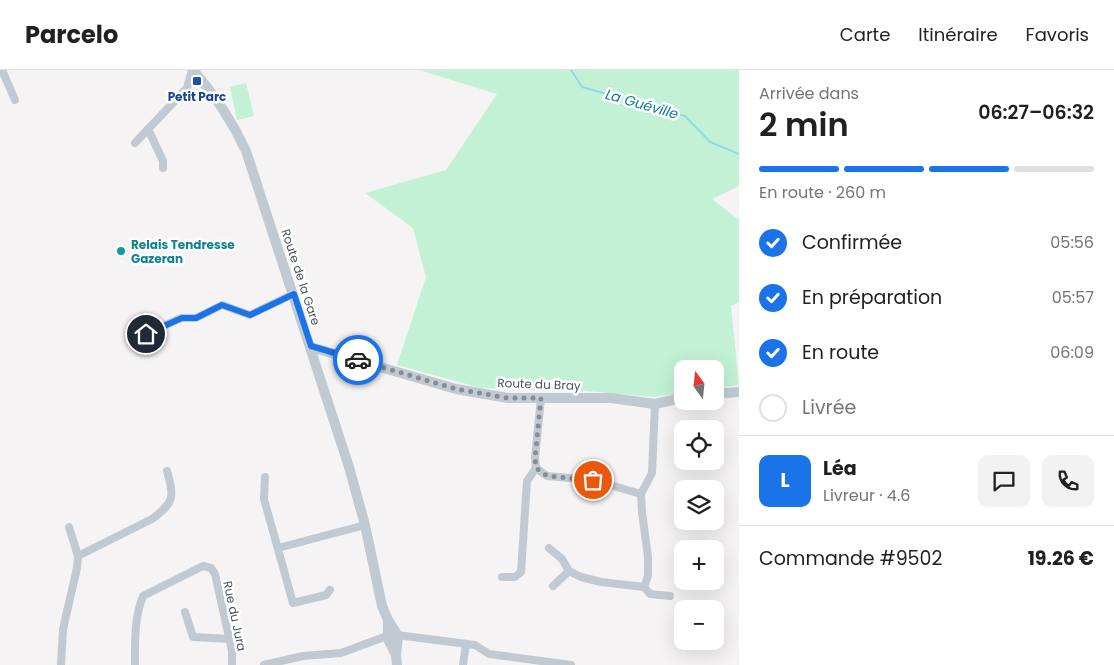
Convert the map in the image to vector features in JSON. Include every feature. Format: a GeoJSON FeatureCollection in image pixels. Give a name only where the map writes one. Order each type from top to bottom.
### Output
{"type":"FeatureCollection","features":[{"type":"Feature","properties":{"kind":"street"},"geometry":{"type":"LineString","coordinates":[[2,70],[16,100]]}},
{"type":"Feature","properties":{"kind":"street"},"geometry":{"type":"LineString","coordinates":[[135,143],[187,88],[192,70]]}},
{"type":"Feature","properties":{"kind":"street","name":"Route de la Gare"},"geometry":{"type":"LineString","coordinates":[[192,70],[222,107],[236,129],[246,151],[349,466],[365,524],[382,606],[393,637],[397,660]]}},
{"type":"Feature","properties":{"kind":"street"},"geometry":{"type":"LineString","coordinates":[[148,129],[163,161],[163,168]]}},
{"type":"Feature","properties":{"kind":"street"},"geometry":{"type":"LineString","coordinates":[[146,334],[182,318],[196,318],[222,305],[250,315],[294,294]]}},
{"type":"Feature","properties":{"kind":"street","name":"Route du Bray"},"geometry":{"type":"LineString","coordinates":[[311,346],[456,389],[508,398],[611,398],[655,404],[674,400]]}},
{"type":"Feature","properties":{"kind":"street"},"geometry":{"type":"LineString","coordinates":[[724,393],[739,392]]}},
{"type":"Feature","properties":{"kind":"street"},"geometry":{"type":"LineString","coordinates":[[502,577],[515,577],[521,572],[527,481],[536,468],[535,458],[541,398]]}},
{"type":"Feature","properties":{"kind":"street"},"geometry":{"type":"LineString","coordinates":[[644,587],[648,576],[648,557],[641,494],[652,472],[655,404]]}},
{"type":"Feature","properties":{"kind":"street"},"geometry":{"type":"LineString","coordinates":[[536,468],[547,476],[593,480],[641,494]]}},
{"type":"Feature","properties":{"kind":"street"},"geometry":{"type":"LineString","coordinates":[[78,556],[160,513],[173,493],[167,471]]}},
{"type":"Feature","properties":{"kind":"street"},"geometry":{"type":"LineString","coordinates":[[265,477],[264,499],[293,603],[326,595],[330,590]]}},
{"type":"Feature","properties":{"kind":"street"},"geometry":{"type":"LineString","coordinates":[[278,548],[365,524]]}},
{"type":"Feature","properties":{"kind":"street"},"geometry":{"type":"LineString","coordinates":[[61,665],[63,629],[78,556],[69,526]]}},
{"type":"Feature","properties":{"kind":"street"},"geometry":{"type":"LineString","coordinates":[[549,548],[562,559],[570,571],[581,577],[601,582],[644,587],[650,594],[670,596]]}},
{"type":"Feature","properties":{"kind":"street","name":"Rue du Jura"},"geometry":{"type":"LineString","coordinates":[[135,665],[136,628],[143,596],[203,566],[211,568],[215,574],[230,639],[232,665]]}},
{"type":"Feature","properties":{"kind":"street"},"geometry":{"type":"LineString","coordinates":[[553,586],[570,571]]}},
{"type":"Feature","properties":{"kind":"street"},"geometry":{"type":"LineString","coordinates":[[185,612],[193,637],[230,639]]}},
{"type":"Feature","properties":{"kind":"street"},"geometry":{"type":"LineString","coordinates":[[264,665],[303,656],[341,653],[376,641],[409,636],[478,646],[489,654],[572,665]]}},
{"type":"Feature","properties":{"kind":"street"},"geometry":{"type":"LineString","coordinates":[[463,665],[466,644]]}},
{"type":"Feature","properties":{"kind":"green space"},"geometry":{"type":"Polygon","coordinates":[[[419,70],[739,70],[739,186],[712,199],[739,220],[739,302],[731,306],[739,385],[724,387],[724,360],[674,360],[674,394],[653,397],[587,391],[481,388],[397,365],[426,277],[413,228],[365,193],[446,170],[497,94],[419,70]]]}},
{"type":"Feature","properties":{"kind":"green space"},"geometry":{"type":"Polygon","coordinates":[[[246,83],[254,116],[237,120],[230,87],[246,83]]]}},
{"type":"Feature","properties":{"kind":"waterway","name":"La Guéville"},"geometry":{"type":"LineString","coordinates":[[571,70],[582,87],[685,116],[710,142],[739,154]]}},
{"type":"Feature","properties":{"kind":"way so far"},"geometry":{"type":"LineString","coordinates":[[358,360],[456,389],[508,398],[541,398],[535,458],[536,468],[547,476],[593,480]]}},
{"type":"Feature","properties":{"kind":"place","name":"Petit Parc"},"geometry":{"type":"Point","coordinates":[197,81]}},
{"type":"Feature","properties":{"kind":"place","name":"Relais Tendresse Gazeran"},"geometry":{"type":"Point","coordinates":[121,251]}},
{"type":"Feature","properties":{"kind":"route"},"geometry":{"type":"LineString","coordinates":[[146,334],[182,318],[196,318],[222,305],[250,315],[294,294],[311,346],[358,360]]}}]}
